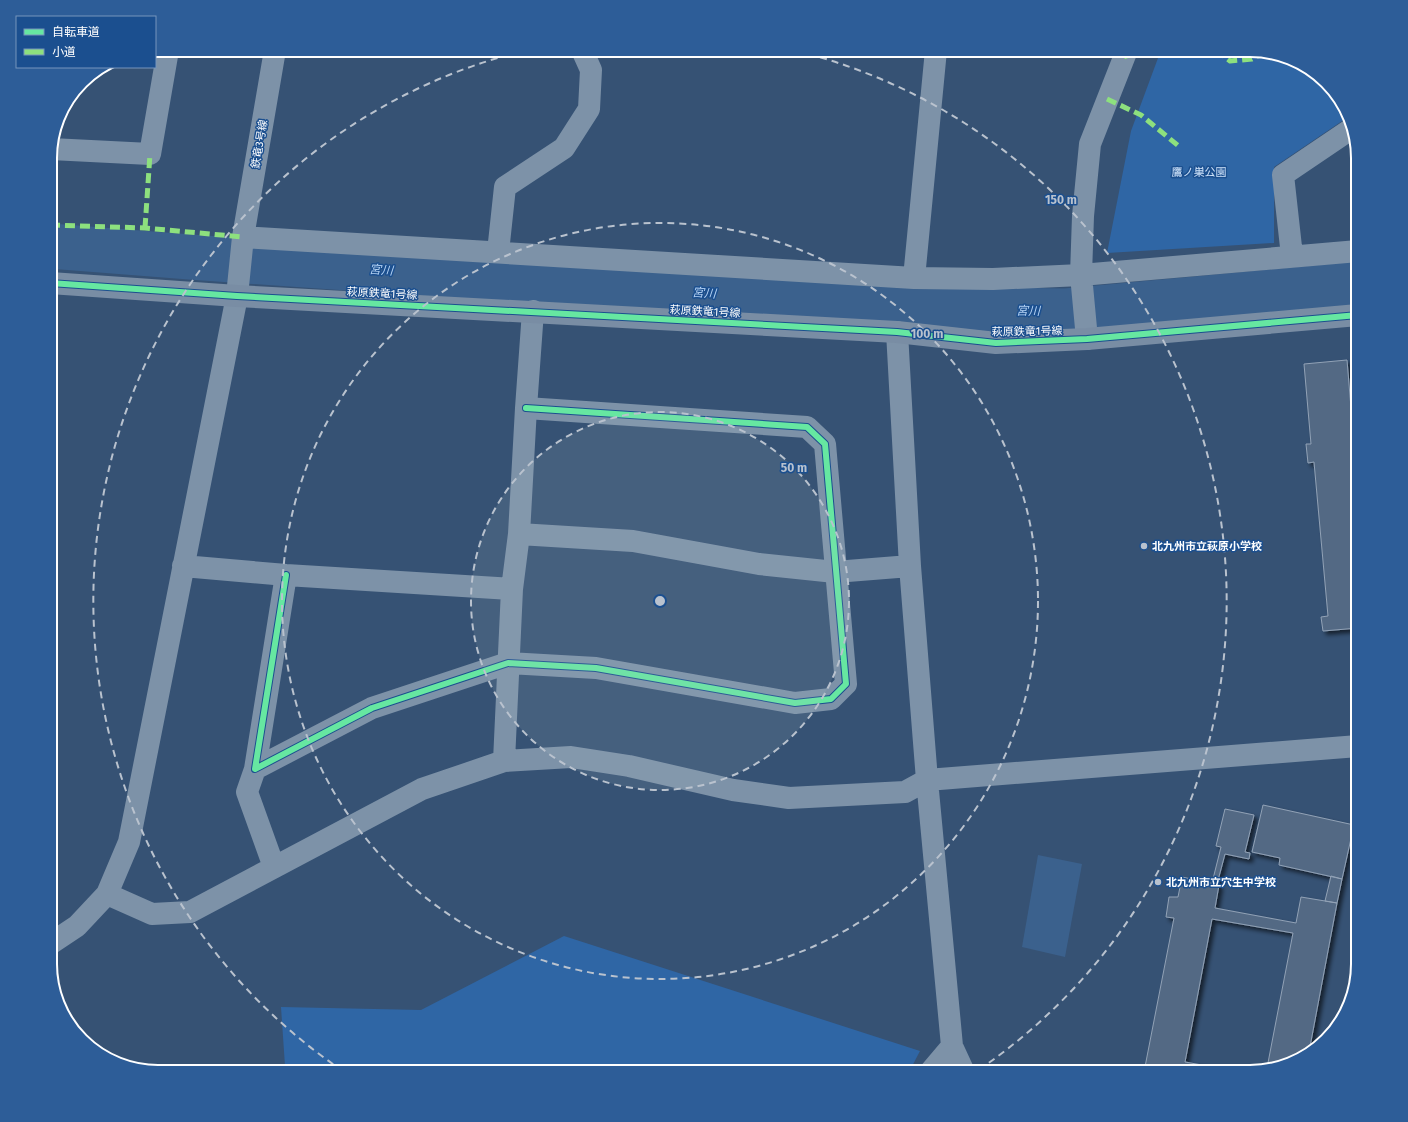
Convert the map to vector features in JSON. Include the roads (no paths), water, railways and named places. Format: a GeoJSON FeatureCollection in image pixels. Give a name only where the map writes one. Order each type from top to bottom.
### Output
{"type":"FeatureCollection","features":[{"type":"Feature","properties":{"kind":"street"},"geometry":{"type":"LineString","coordinates":[[57,149],[150,154],[167,57]]}},
{"type":"Feature","properties":{"kind":"street","name":"鉄竜3号線"},"geometry":{"type":"LineString","coordinates":[[107,894],[129,842],[237,296],[243,237],[274,57]]}},
{"type":"Feature","properties":{"kind":"street"},"geometry":{"type":"LineString","coordinates":[[498,252],[505,187],[564,148],[589,109],[591,70],[585,57]]}},
{"type":"Feature","properties":{"kind":"street"},"geometry":{"type":"LineString","coordinates":[[914,278],[935,57]]}},
{"type":"Feature","properties":{"kind":"street"},"geometry":{"type":"LineString","coordinates":[[1085,318],[1081,275],[1082,216],[1090,144],[1124,57]]}},
{"type":"Feature","properties":{"kind":"street"},"geometry":{"type":"LineString","coordinates":[[1292,256],[1283,175],[1347,131]]}},
{"type":"Feature","properties":{"kind":"street"},"geometry":{"type":"LineString","coordinates":[[243,237],[914,278],[993,279],[1081,275],[1351,252]]}},
{"type":"Feature","properties":{"kind":"street","name":"萩原鉄竜1号線"},"geometry":{"type":"LineString","coordinates":[[57,283],[237,296],[897,332],[996,342],[1085,318],[1351,315]]}},
{"type":"Feature","properties":{"kind":"street"},"geometry":{"type":"LineString","coordinates":[[504,761],[512,589],[519,534],[533,311]]}},
{"type":"Feature","properties":{"kind":"street"},"geometry":{"type":"LineString","coordinates":[[897,332],[910,566],[926,780],[952,1046],[961,1065]]}},
{"type":"Feature","properties":{"kind":"street"},"geometry":{"type":"LineString","coordinates":[[255,769],[372,708],[508,663],[596,668],[795,703],[831,699],[846,684],[825,444],[807,427],[526,408]]}},
{"type":"Feature","properties":{"kind":"street"},"geometry":{"type":"LineString","coordinates":[[519,534],[633,541],[759,564],[835,572],[910,566]]}},
{"type":"Feature","properties":{"kind":"street"},"geometry":{"type":"LineString","coordinates":[[183,566],[286,575],[512,589]]}},
{"type":"Feature","properties":{"kind":"street"},"geometry":{"type":"LineString","coordinates":[[274,867],[248,792],[255,769],[286,575]]}},
{"type":"Feature","properties":{"kind":"street"},"geometry":{"type":"LineString","coordinates":[[57,939],[77,926],[107,894],[152,914],[190,912],[422,789],[504,761],[571,757],[629,766],[733,790],[789,798],[905,792],[926,780],[1351,747]]}},
{"type":"Feature","properties":{"kind":"street"},"geometry":{"type":"LineString","coordinates":[[936,1065],[952,1046]]}},
{"type":"Feature","properties":{"kind":"waterway","name":"宮川"},"geometry":{"type":"LineString","coordinates":[[57,247],[930,309],[1066,311],[1351,285]]}},
{"type":"Feature","properties":{"kind":"place","name":"北九州市立萩原小学校"},"geometry":{"type":"Point","coordinates":[1144,546]}},
{"type":"Feature","properties":{"kind":"place","name":"北九州市立穴生中学校"},"geometry":{"type":"Point","coordinates":[1158,882]}},
{"type":"Feature","properties":{"kind":"park label","name":"鷹ノ巣公園"},"geometry":{"type":"Point","coordinates":[1199,172]}}]}
